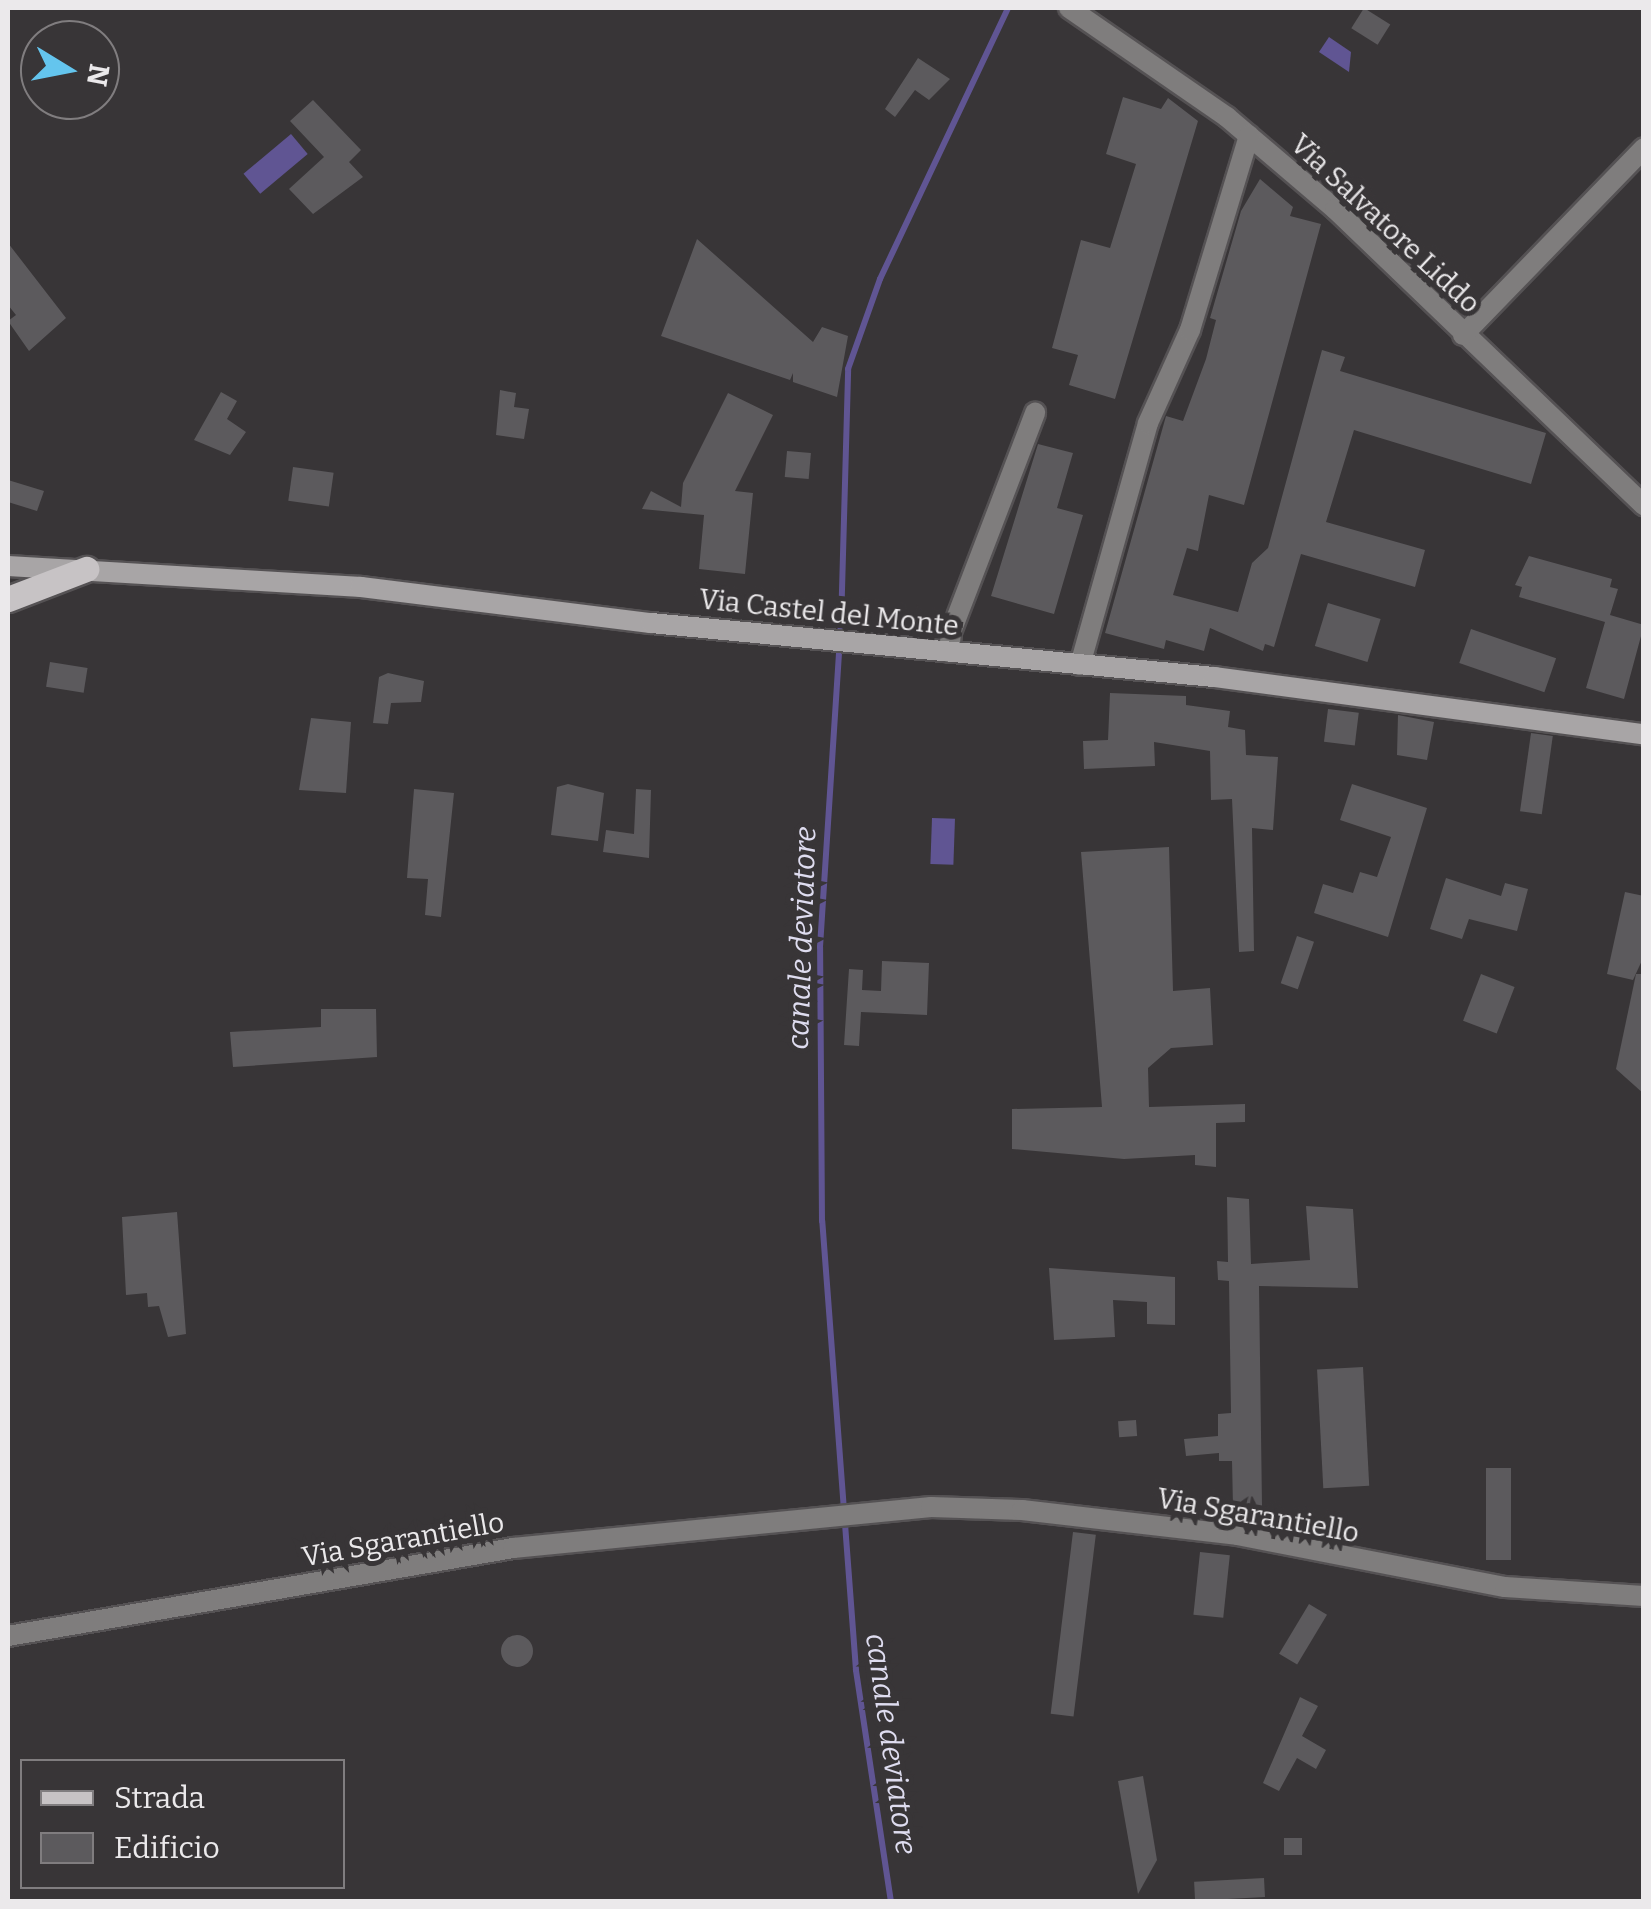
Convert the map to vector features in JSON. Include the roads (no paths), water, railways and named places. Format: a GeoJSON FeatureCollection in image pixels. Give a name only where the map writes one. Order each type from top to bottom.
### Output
{"type":"FeatureCollection","features":[{"type":"Feature","properties":{"kind":"main road","name":"Via Castel del Monte"},"geometry":{"type":"LineString","coordinates":[[8,566],[362,587],[1495,710],[1644,734]]}},
{"type":"Feature","properties":{"kind":"main road"},"geometry":{"type":"LineString","coordinates":[[8,599],[86,568]]}},
{"type":"Feature","properties":{"kind":"street","name":"Via Salvatore Liddo"},"geometry":{"type":"LineString","coordinates":[[1069,8],[1250,136],[1644,504]]}},
{"type":"Feature","properties":{"kind":"street"},"geometry":{"type":"LineString","coordinates":[[1080,664],[1148,423],[1190,330],[1250,136]]}},
{"type":"Feature","properties":{"kind":"street"},"geometry":{"type":"LineString","coordinates":[[1464,335],[1644,148]]}},
{"type":"Feature","properties":{"kind":"street"},"geometry":{"type":"LineString","coordinates":[[950,652],[951,632],[1035,413]]}},
{"type":"Feature","properties":{"kind":"street","name":"Via Sgarantiello"},"geometry":{"type":"LineString","coordinates":[[8,1636],[513,1548],[861,1512],[1022,1510],[1238,1535],[1504,1587],[1644,1596]]}},
{"type":"Feature","properties":{"kind":"waterway","name":"canale deviatore"},"geometry":{"type":"LineString","coordinates":[[891,1902],[856,1670],[822,1221],[820,947],[841,626],[848,369],[880,279],[1008,8]]}}]}
